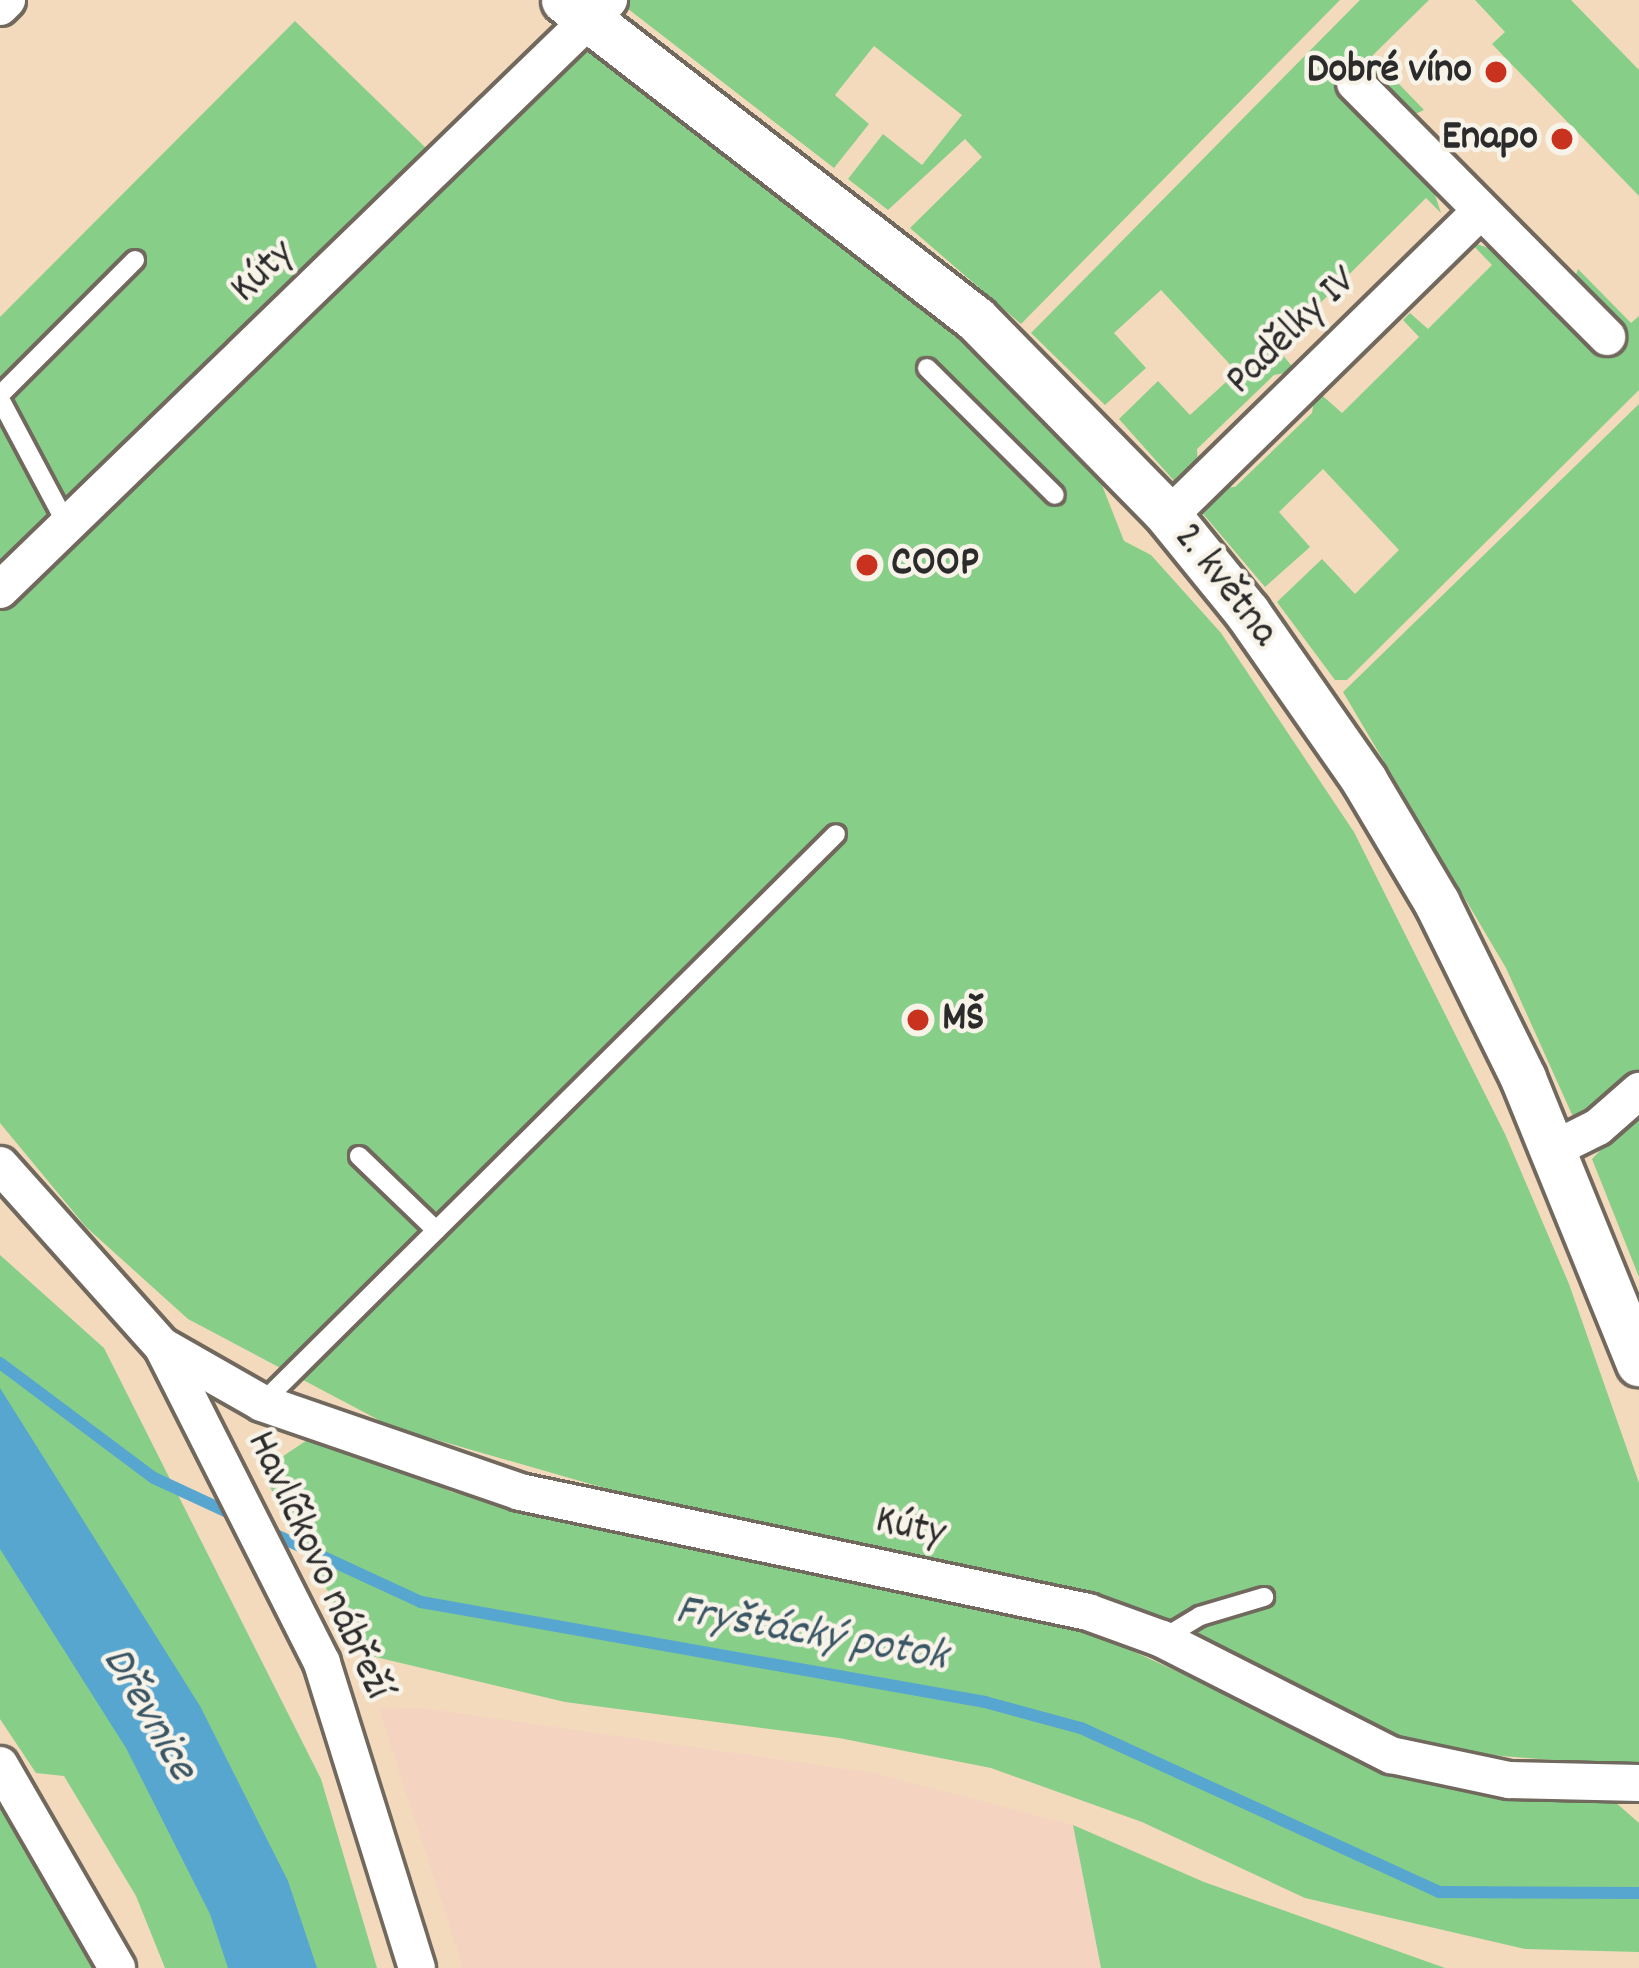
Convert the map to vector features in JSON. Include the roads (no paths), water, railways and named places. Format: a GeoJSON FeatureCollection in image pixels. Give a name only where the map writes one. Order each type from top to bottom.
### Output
{"type":"FeatureCollection","features":[{"type":"Feature","properties":{"kind":"street"},"geometry":{"type":"LineString","coordinates":[[0,7],[7,0]]}},
{"type":"Feature","properties":{"kind":"street","name":"2. května"},"geometry":{"type":"LineString","coordinates":[[587,6],[901,255],[1169,516],[1289,670],[1389,821],[1554,1149],[1639,1363]]}},
{"type":"Feature","properties":{"kind":"street","name":"Kúty"},"geometry":{"type":"LineString","coordinates":[[0,590],[587,6]]}},
{"type":"Feature","properties":{"kind":"street"},"geometry":{"type":"LineString","coordinates":[[1354,83],[1607,337]]}},
{"type":"Feature","properties":{"kind":"street","name":"Padělky IV"},"geometry":{"type":"LineString","coordinates":[[1169,516],[1479,212]]}},
{"type":"Feature","properties":{"kind":"street"},"geometry":{"type":"LineString","coordinates":[[1554,1149],[1598,1126],[1639,1091]]}},
{"type":"Feature","properties":{"kind":"street"},"geometry":{"type":"LineString","coordinates":[[0,1165],[162,1346]]}},
{"type":"Feature","properties":{"kind":"street","name":"Kúty"},"geometry":{"type":"LineString","coordinates":[[162,1346],[262,1402],[520,1492],[1088,1612],[1162,1640],[1391,1755],[1510,1780],[1639,1783]]}},
{"type":"Feature","properties":{"kind":"street","name":"Havlíčkovo nábřeží"},"geometry":{"type":"LineString","coordinates":[[162,1346],[322,1663],[417,1968]]}},
{"type":"Feature","properties":{"kind":"street"},"geometry":{"type":"LineString","coordinates":[[0,1765],[117,1968]]}},
{"type":"Feature","properties":{"kind":"lane"},"geometry":{"type":"LineString","coordinates":[[68,526],[0,397],[135,260]]}},
{"type":"Feature","properties":{"kind":"lane"},"geometry":{"type":"LineString","coordinates":[[927,368],[1054,495]]}},
{"type":"Feature","properties":{"kind":"lane"},"geometry":{"type":"LineString","coordinates":[[262,1402],[836,834]]}},
{"type":"Feature","properties":{"kind":"lane"},"geometry":{"type":"LineString","coordinates":[[359,1156],[436,1230]]}},
{"type":"Feature","properties":{"kind":"lane"},"geometry":{"type":"LineString","coordinates":[[1162,1640],[1200,1616],[1264,1597]]}},
{"type":"Feature","properties":{"kind":"water","name":"Dřevnice"},"geometry":{"type":"Polygon","coordinates":[[[0,1388],[200,1706],[288,1881],[317,1968],[228,1968],[210,1914],[126,1748],[0,1549],[0,1388]]]}},
{"type":"Feature","properties":{"kind":"waterway","name":"Fryštácký potok"},"geometry":{"type":"LineString","coordinates":[[0,1363],[154,1478],[236,1516]]}},
{"type":"Feature","properties":{"kind":"waterway","name":"Fryštácký potok"},"geometry":{"type":"LineString","coordinates":[[265,1530],[421,1602],[985,1702],[1081,1728],[1439,1892],[1639,1893]]}},
{"type":"Feature","properties":{"kind":"place","name":"Dobré víno"},"geometry":{"type":"Point","coordinates":[1496,72]}},
{"type":"Feature","properties":{"kind":"place","name":"Enapo"},"geometry":{"type":"Point","coordinates":[1562,139]}},
{"type":"Feature","properties":{"kind":"place","name":"COOP"},"geometry":{"type":"Point","coordinates":[867,565]}},
{"type":"Feature","properties":{"kind":"place","name":"MŠ"},"geometry":{"type":"Point","coordinates":[918,1020]}}]}
